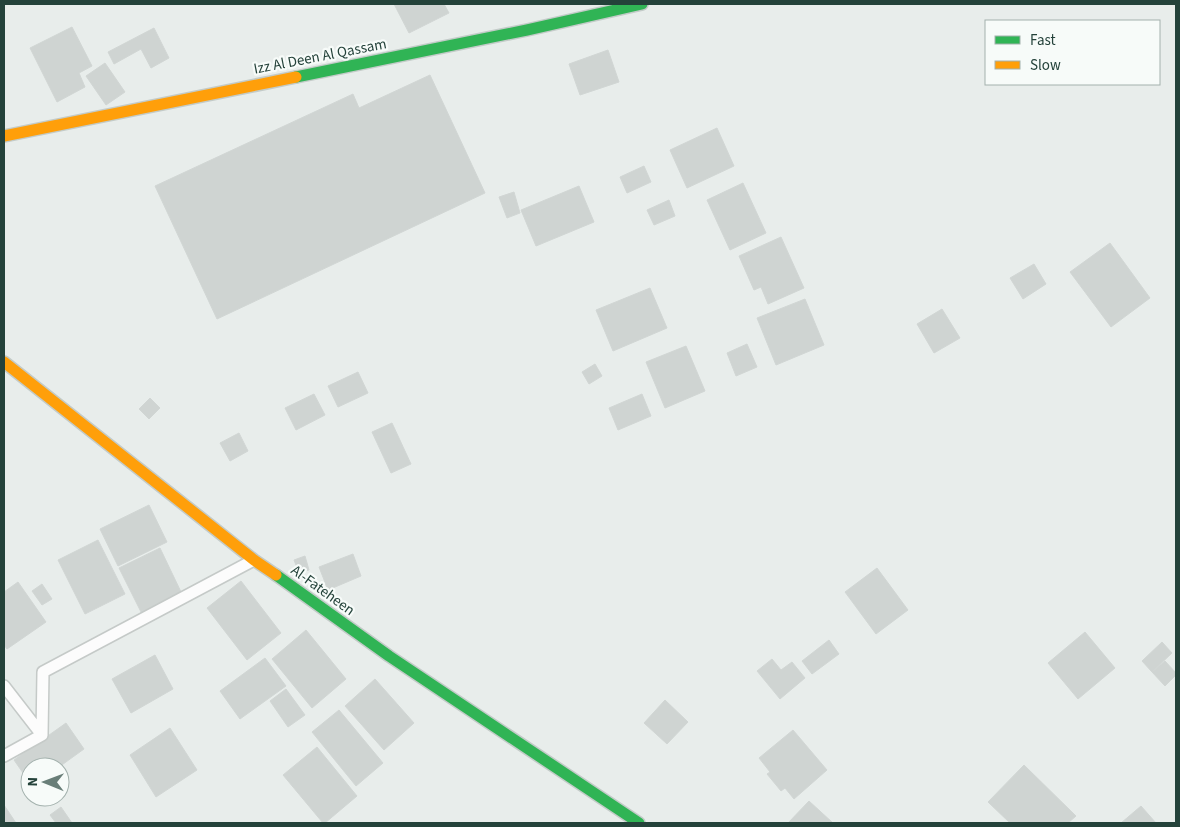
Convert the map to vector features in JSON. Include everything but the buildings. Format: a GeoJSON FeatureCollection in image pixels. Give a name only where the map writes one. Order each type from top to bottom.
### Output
{"type":"FeatureCollection","features":[{"type":"Feature","properties":{"kind":"street","name":"Izz Al Deen Al Qassam"},"geometry":{"type":"LineString","coordinates":[[4,136],[527,30],[624,5],[642,4]]}},
{"type":"Feature","properties":{"kind":"street","name":"Al-Fateheen"},"geometry":{"type":"LineString","coordinates":[[4,362],[254,560],[389,656],[639,823]]}},
{"type":"Feature","properties":{"kind":"lane"},"geometry":{"type":"LineString","coordinates":[[42,735],[43,672],[254,560]]}},
{"type":"Feature","properties":{"kind":"lane"},"geometry":{"type":"LineString","coordinates":[[4,686],[42,735]]}},
{"type":"Feature","properties":{"kind":"lane"},"geometry":{"type":"LineString","coordinates":[[4,756],[42,735]]}},
{"type":"Feature","properties":{"kind":"traffic: fast"},"geometry":{"type":"LineString","coordinates":[[296,77],[527,30],[642,4]]}},
{"type":"Feature","properties":{"kind":"traffic: fast"},"geometry":{"type":"LineString","coordinates":[[276,575],[389,656],[639,823]]}},
{"type":"Feature","properties":{"kind":"traffic: slow"},"geometry":{"type":"LineString","coordinates":[[4,136],[296,77]]}},
{"type":"Feature","properties":{"kind":"traffic: slow"},"geometry":{"type":"LineString","coordinates":[[4,362],[254,560],[276,575]]}}]}
